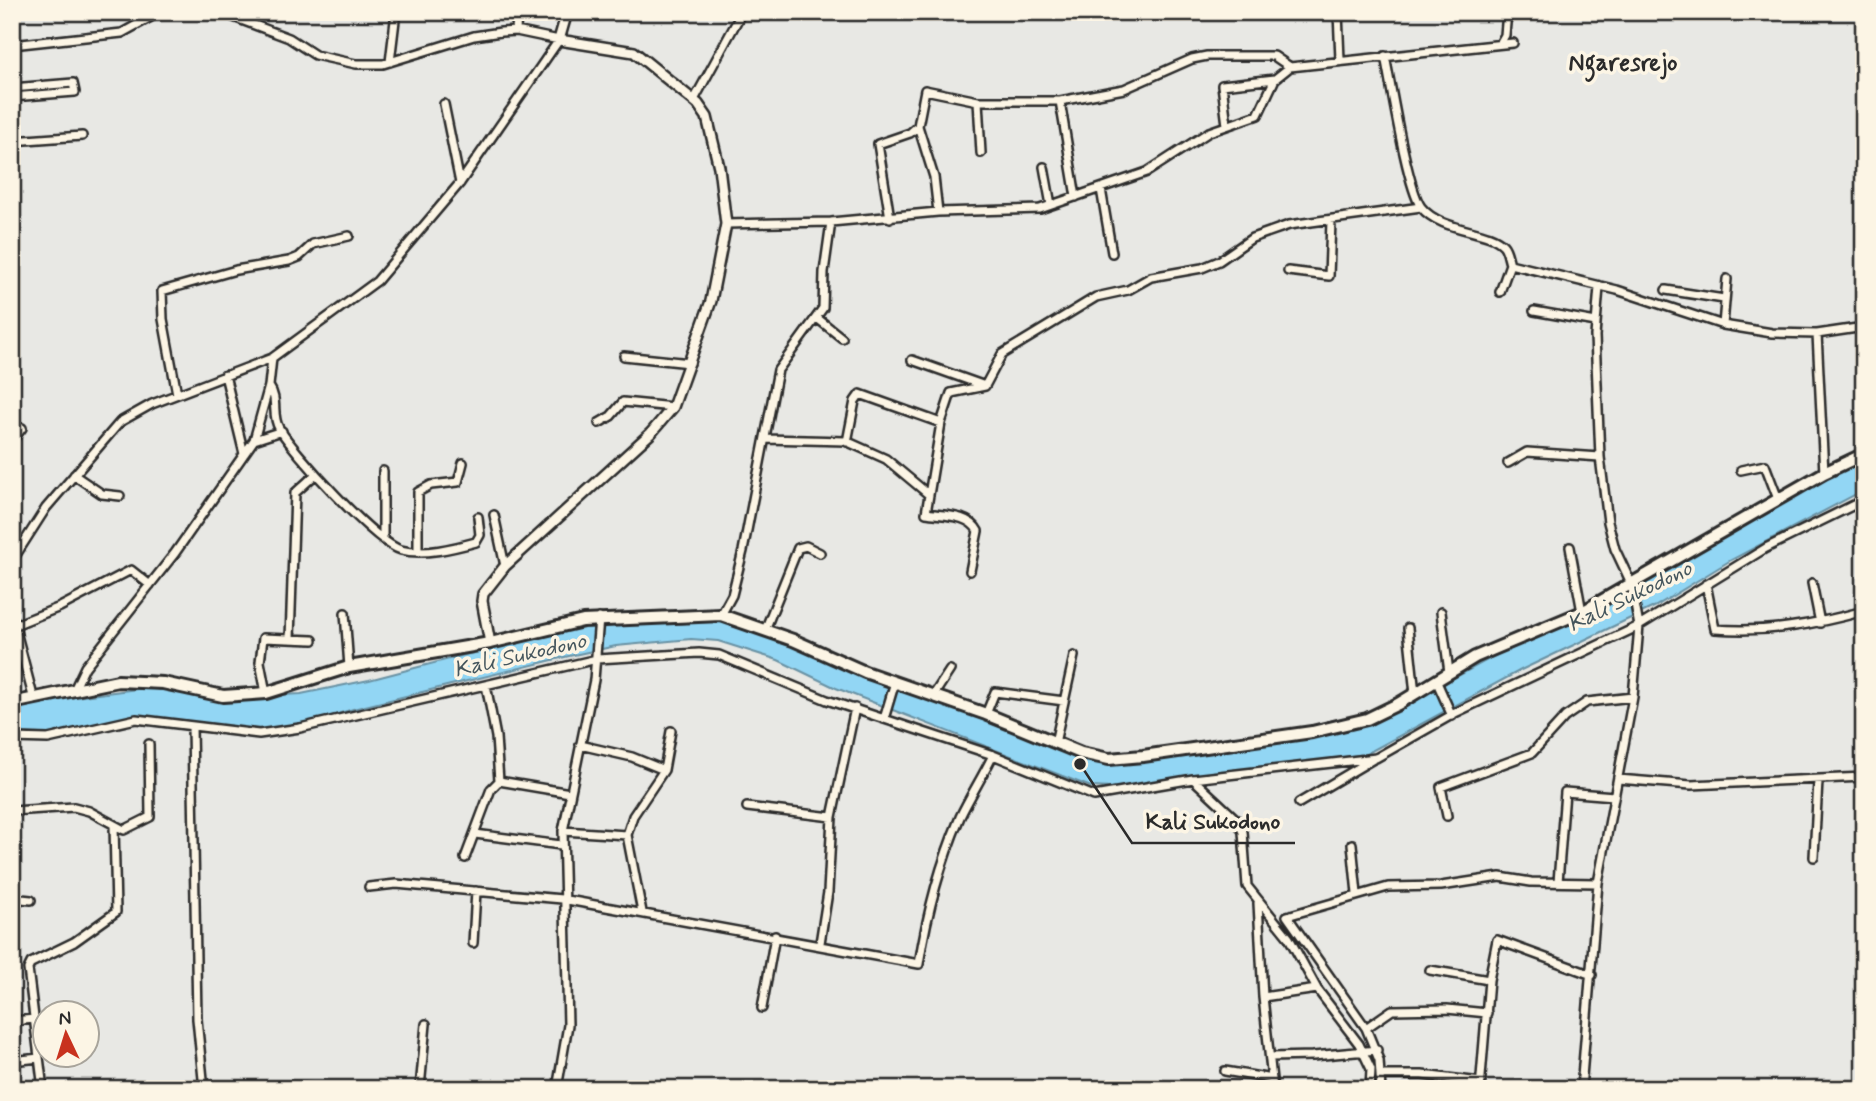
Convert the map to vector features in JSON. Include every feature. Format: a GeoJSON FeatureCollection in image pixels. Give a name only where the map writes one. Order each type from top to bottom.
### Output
{"type":"FeatureCollection","features":[{"type":"Feature","properties":{"kind":"main road"},"geometry":{"type":"LineString","coordinates":[[12,703],[118,681],[142,681],[223,696],[266,693],[349,667],[491,643],[599,620],[722,615],[894,683],[986,714],[1055,743],[1103,759],[1143,756],[1352,725],[1437,682],[1475,657],[1582,612],[1824,473],[1864,454]]}},
{"type":"Feature","properties":{"kind":"street"},"geometry":{"type":"LineString","coordinates":[[12,45],[122,33],[160,12]]}},
{"type":"Feature","properties":{"kind":"street"},"geometry":{"type":"LineString","coordinates":[[220,12],[289,37],[316,55],[337,62],[390,62],[474,36],[516,31],[634,52],[694,100],[707,117],[730,224],[711,301],[673,407],[652,433],[505,566],[483,594],[491,643]]}},
{"type":"Feature","properties":{"kind":"street"},"geometry":{"type":"LineString","coordinates":[[390,62],[396,12]]}},
{"type":"Feature","properties":{"kind":"street"},"geometry":{"type":"LineString","coordinates":[[516,31],[517,12]]}},
{"type":"Feature","properties":{"kind":"street"},"geometry":{"type":"LineString","coordinates":[[12,561],[46,508],[120,422],[136,411],[272,358],[377,281],[460,183],[559,40],[567,12]]}},
{"type":"Feature","properties":{"kind":"street"},"geometry":{"type":"LineString","coordinates":[[694,100],[742,12]]}},
{"type":"Feature","properties":{"kind":"street"},"geometry":{"type":"LineString","coordinates":[[1338,12],[1340,60]]}},
{"type":"Feature","properties":{"kind":"street"},"geometry":{"type":"LineString","coordinates":[[730,224],[831,222],[939,212],[1040,209],[1147,172],[1202,135],[1258,115],[1275,79],[1290,67],[1507,42],[1507,12]]}},
{"type":"Feature","properties":{"kind":"street"},"geometry":{"type":"LineString","coordinates":[[939,212],[934,177],[918,126],[925,90],[978,101],[1060,101],[1124,89],[1192,59],[1207,56],[1274,56],[1290,67]]}},
{"type":"Feature","properties":{"kind":"street"},"geometry":{"type":"LineString","coordinates":[[1385,56],[1410,175],[1422,207],[1451,227],[1498,241],[1505,247],[1510,264],[1500,292]]}},
{"type":"Feature","properties":{"kind":"street"},"geometry":{"type":"LineString","coordinates":[[1227,125],[1222,85],[1275,79]]}},
{"type":"Feature","properties":{"kind":"street"},"geometry":{"type":"LineString","coordinates":[[12,88],[74,83],[75,91],[12,97]]}},
{"type":"Feature","properties":{"kind":"street"},"geometry":{"type":"LineString","coordinates":[[978,101],[981,153]]}},
{"type":"Feature","properties":{"kind":"street"},"geometry":{"type":"LineString","coordinates":[[1060,101],[1076,197]]}},
{"type":"Feature","properties":{"kind":"street"},"geometry":{"type":"LineString","coordinates":[[444,104],[460,183]]}},
{"type":"Feature","properties":{"kind":"street"},"geometry":{"type":"LineString","coordinates":[[890,218],[878,144],[910,133],[918,126]]}},
{"type":"Feature","properties":{"kind":"street"},"geometry":{"type":"LineString","coordinates":[[12,141],[82,136]]}},
{"type":"Feature","properties":{"kind":"street"},"geometry":{"type":"LineString","coordinates":[[1044,167],[1051,205]]}},
{"type":"Feature","properties":{"kind":"street"},"geometry":{"type":"LineString","coordinates":[[1101,188],[1112,253]]}},
{"type":"Feature","properties":{"kind":"street"},"geometry":{"type":"LineString","coordinates":[[985,386],[1002,354],[1041,333],[1086,301],[1128,290],[1150,277],[1202,268],[1219,261],[1252,238],[1289,226],[1422,207]]}},
{"type":"Feature","properties":{"kind":"street"},"geometry":{"type":"LineString","coordinates":[[1288,271],[1329,276],[1331,221]]}},
{"type":"Feature","properties":{"kind":"street"},"geometry":{"type":"LineString","coordinates":[[722,615],[734,588],[778,370],[823,308],[824,272],[831,222]]}},
{"type":"Feature","properties":{"kind":"street"},"geometry":{"type":"LineString","coordinates":[[177,394],[163,319],[162,291],[236,270],[289,261],[299,257],[313,244],[349,236]]}},
{"type":"Feature","properties":{"kind":"street"},"geometry":{"type":"LineString","coordinates":[[1510,264],[1599,287],[1723,325],[1772,334],[1817,334],[1864,327]]}},
{"type":"Feature","properties":{"kind":"street"},"geometry":{"type":"LineString","coordinates":[[1723,325],[1727,279]]}},
{"type":"Feature","properties":{"kind":"street"},"geometry":{"type":"LineString","coordinates":[[1581,1089],[1598,883],[1633,697],[1639,624],[1631,584],[1615,548],[1608,522],[1600,457],[1596,322],[1599,287]]}},
{"type":"Feature","properties":{"kind":"street"},"geometry":{"type":"LineString","coordinates":[[1666,290],[1724,299]]}},
{"type":"Feature","properties":{"kind":"street"},"geometry":{"type":"LineString","coordinates":[[1534,311],[1596,322]]}},
{"type":"Feature","properties":{"kind":"street"},"geometry":{"type":"LineString","coordinates":[[817,318],[842,338]]}},
{"type":"Feature","properties":{"kind":"street"},"geometry":{"type":"LineString","coordinates":[[1817,334],[1824,473]]}},
{"type":"Feature","properties":{"kind":"street"},"geometry":{"type":"LineString","coordinates":[[624,356],[690,363]]}},
{"type":"Feature","properties":{"kind":"street"},"geometry":{"type":"LineString","coordinates":[[74,690],[85,667],[150,585],[254,440],[269,386],[272,358]]}},
{"type":"Feature","properties":{"kind":"street"},"geometry":{"type":"LineString","coordinates":[[912,360],[985,386]]}},
{"type":"Feature","properties":{"kind":"street"},"geometry":{"type":"LineString","coordinates":[[225,375],[244,454]]}},
{"type":"Feature","properties":{"kind":"street"},"geometry":{"type":"LineString","coordinates":[[269,386],[276,400],[277,425],[316,474],[383,538],[402,550],[418,551],[476,542],[480,535],[478,517]]}},
{"type":"Feature","properties":{"kind":"street"},"geometry":{"type":"LineString","coordinates":[[970,571],[978,531],[976,526],[964,519],[926,513],[941,423],[951,393],[985,386]]}},
{"type":"Feature","properties":{"kind":"street"},"geometry":{"type":"LineString","coordinates":[[847,442],[855,401],[860,394],[941,423]]}},
{"type":"Feature","properties":{"kind":"street"},"geometry":{"type":"LineString","coordinates":[[599,423],[611,416],[623,402],[673,407]]}},
{"type":"Feature","properties":{"kind":"street"},"geometry":{"type":"LineString","coordinates":[[12,441],[22,428]]}},
{"type":"Feature","properties":{"kind":"street"},"geometry":{"type":"LineString","coordinates":[[254,440],[282,431]]}},
{"type":"Feature","properties":{"kind":"street"},"geometry":{"type":"LineString","coordinates":[[765,439],[847,442],[886,459],[928,494]]}},
{"type":"Feature","properties":{"kind":"street"},"geometry":{"type":"LineString","coordinates":[[1508,463],[1527,452],[1600,457]]}},
{"type":"Feature","properties":{"kind":"street"},"geometry":{"type":"LineString","coordinates":[[418,551],[418,492],[431,485],[458,482],[463,463]]}},
{"type":"Feature","properties":{"kind":"street"},"geometry":{"type":"LineString","coordinates":[[1741,470],[1765,466],[1778,499]]}},
{"type":"Feature","properties":{"kind":"street"},"geometry":{"type":"LineString","coordinates":[[383,471],[383,538]]}},
{"type":"Feature","properties":{"kind":"street"},"geometry":{"type":"LineString","coordinates":[[290,639],[295,493],[316,474]]}},
{"type":"Feature","properties":{"kind":"street"},"geometry":{"type":"LineString","coordinates":[[74,475],[102,494],[120,496]]}},
{"type":"Feature","properties":{"kind":"street"},"geometry":{"type":"LineString","coordinates":[[1299,803],[1451,714],[1639,624],[1766,548],[1864,500]]}},
{"type":"Feature","properties":{"kind":"street"},"geometry":{"type":"LineString","coordinates":[[494,515],[505,566]]}},
{"type":"Feature","properties":{"kind":"street"},"geometry":{"type":"LineString","coordinates":[[765,631],[798,548],[806,546],[821,553]]}},
{"type":"Feature","properties":{"kind":"street"},"geometry":{"type":"LineString","coordinates":[[1570,547],[1582,612]]}},
{"type":"Feature","properties":{"kind":"street"},"geometry":{"type":"LineString","coordinates":[[15,625],[60,607],[131,570],[150,585]]}},
{"type":"Feature","properties":{"kind":"street"},"geometry":{"type":"LineString","coordinates":[[1812,583],[1820,623]]}},
{"type":"Feature","properties":{"kind":"street"},"geometry":{"type":"LineString","coordinates":[[1706,584],[1715,629],[1754,632],[1820,623],[1864,611]]}},
{"type":"Feature","properties":{"kind":"street"},"geometry":{"type":"LineString","coordinates":[[1441,612],[1449,672]]}},
{"type":"Feature","properties":{"kind":"street"},"geometry":{"type":"LineString","coordinates":[[345,613],[349,667]]}},
{"type":"Feature","properties":{"kind":"street"},"geometry":{"type":"LineString","coordinates":[[12,616],[34,700]]}},
{"type":"Feature","properties":{"kind":"street"},"geometry":{"type":"LineString","coordinates":[[557,1089],[568,1025],[562,899],[562,831],[597,656],[599,620]]}},
{"type":"Feature","properties":{"kind":"street"},"geometry":{"type":"LineString","coordinates":[[1408,628],[1415,694]]}},
{"type":"Feature","properties":{"kind":"street"},"geometry":{"type":"LineString","coordinates":[[266,693],[260,662],[262,640],[265,637],[313,640]]}},
{"type":"Feature","properties":{"kind":"street"},"geometry":{"type":"LineString","coordinates":[[12,738],[48,739],[136,719],[259,734],[486,685],[597,656],[663,654],[719,656],[855,708],[885,715],[993,755],[1094,796],[1200,779],[1376,758]]}},
{"type":"Feature","properties":{"kind":"street"},"geometry":{"type":"LineString","coordinates":[[1055,743],[1074,656]]}},
{"type":"Feature","properties":{"kind":"street"},"geometry":{"type":"LineString","coordinates":[[933,696],[950,670]]}},
{"type":"Feature","properties":{"kind":"street"},"geometry":{"type":"LineString","coordinates":[[1437,682],[1451,714]]}},
{"type":"Feature","properties":{"kind":"street"},"geometry":{"type":"LineString","coordinates":[[885,715],[894,683]]}},
{"type":"Feature","properties":{"kind":"street"},"geometry":{"type":"LineString","coordinates":[[465,858],[491,789],[499,781],[496,737],[486,685]]}},
{"type":"Feature","properties":{"kind":"street"},"geometry":{"type":"LineString","coordinates":[[986,714],[995,692],[1064,701]]}},
{"type":"Feature","properties":{"kind":"street"},"geometry":{"type":"LineString","coordinates":[[1447,816],[1441,788],[1532,753],[1565,717],[1587,702],[1633,697]]}},
{"type":"Feature","properties":{"kind":"street"},"geometry":{"type":"LineString","coordinates":[[820,943],[828,892],[832,817],[855,708]]}},
{"type":"Feature","properties":{"kind":"street"},"geometry":{"type":"LineString","coordinates":[[192,726],[197,1019],[204,1089]]}},
{"type":"Feature","properties":{"kind":"street"},"geometry":{"type":"LineString","coordinates":[[642,912],[627,835],[634,816],[664,770],[671,731]]}},
{"type":"Feature","properties":{"kind":"street"},"geometry":{"type":"LineString","coordinates":[[12,811],[74,807],[89,811],[114,825],[131,829],[150,817],[149,744]]}},
{"type":"Feature","properties":{"kind":"street"},"geometry":{"type":"LineString","coordinates":[[580,745],[632,757],[664,770]]}},
{"type":"Feature","properties":{"kind":"street"},"geometry":{"type":"LineString","coordinates":[[369,887],[396,884],[562,899],[820,943],[919,964],[925,923],[939,876],[961,817],[993,755]]}},
{"type":"Feature","properties":{"kind":"street"},"geometry":{"type":"LineString","coordinates":[[1618,779],[1690,785],[1864,777]]}},
{"type":"Feature","properties":{"kind":"street"},"geometry":{"type":"LineString","coordinates":[[1200,779],[1237,820],[1243,832],[1245,882],[1258,902],[1289,938],[1317,989],[1370,1050],[1381,1075],[1381,1089]]}},
{"type":"Feature","properties":{"kind":"street"},"geometry":{"type":"LineString","coordinates":[[499,781],[570,793]]}},
{"type":"Feature","properties":{"kind":"street"},"geometry":{"type":"LineString","coordinates":[[1814,857],[1818,781]]}},
{"type":"Feature","properties":{"kind":"street"},"geometry":{"type":"LineString","coordinates":[[1558,882],[1565,792],[1614,796]]}},
{"type":"Feature","properties":{"kind":"street"},"geometry":{"type":"LineString","coordinates":[[747,807],[832,817]]}},
{"type":"Feature","properties":{"kind":"street"},"geometry":{"type":"LineString","coordinates":[[33,1000],[30,965],[74,942],[116,912],[114,825]]}},
{"type":"Feature","properties":{"kind":"street"},"geometry":{"type":"LineString","coordinates":[[562,831],[627,835]]}},
{"type":"Feature","properties":{"kind":"street"},"geometry":{"type":"LineString","coordinates":[[475,834],[561,845]]}},
{"type":"Feature","properties":{"kind":"street"},"geometry":{"type":"LineString","coordinates":[[1352,844],[1357,894]]}},
{"type":"Feature","properties":{"kind":"street"},"geometry":{"type":"LineString","coordinates":[[1370,1089],[1370,1050],[1366,1028],[1286,917],[1388,887],[1441,886],[1500,877],[1598,883]]}},
{"type":"Feature","properties":{"kind":"street"},"geometry":{"type":"LineString","coordinates":[[473,943],[476,891]]}},
{"type":"Feature","properties":{"kind":"street"},"geometry":{"type":"LineString","coordinates":[[12,898],[31,900]]}},
{"type":"Feature","properties":{"kind":"street"},"geometry":{"type":"LineString","coordinates":[[1258,902],[1263,997],[1273,1089]]}},
{"type":"Feature","properties":{"kind":"street"},"geometry":{"type":"LineString","coordinates":[[762,1008],[775,936]]}},
{"type":"Feature","properties":{"kind":"street"},"geometry":{"type":"LineString","coordinates":[[1381,1075],[1422,1075],[1480,1085],[1489,980],[1498,940],[1592,975]]}},
{"type":"Feature","properties":{"kind":"street"},"geometry":{"type":"LineString","coordinates":[[1430,970],[1489,980]]}},
{"type":"Feature","properties":{"kind":"street"},"geometry":{"type":"LineString","coordinates":[[1263,997],[1317,989]]}},
{"type":"Feature","properties":{"kind":"street"},"geometry":{"type":"LineString","coordinates":[[1366,1028],[1392,1010],[1447,1009],[1487,1013]]}},
{"type":"Feature","properties":{"kind":"street"},"geometry":{"type":"LineString","coordinates":[[12,1021],[32,1020]]}},
{"type":"Feature","properties":{"kind":"street"},"geometry":{"type":"LineString","coordinates":[[420,1088],[426,1024]]}},
{"type":"Feature","properties":{"kind":"street"},"geometry":{"type":"LineString","coordinates":[[1270,1057],[1370,1050]]}},
{"type":"Feature","properties":{"kind":"street"},"geometry":{"type":"LineString","coordinates":[[12,1061],[32,1059]]}},
{"type":"Feature","properties":{"kind":"street"},"geometry":{"type":"LineString","coordinates":[[41,1070],[43,1089]]}},
{"type":"Feature","properties":{"kind":"street"},"geometry":{"type":"LineString","coordinates":[[1225,1071],[1272,1079]]}},
{"type":"Feature","properties":{"kind":"street"},"geometry":{"type":"LineString","coordinates":[[291,1086],[324,1089]]}},
{"type":"Feature","properties":{"kind":"street"},"geometry":{"type":"LineString","coordinates":[[408,1089],[444,1089]]}},
{"type":"Feature","properties":{"kind":"water"},"geometry":{"type":"Polygon","coordinates":[[[1864,459],[1864,490],[1731,560],[1656,606],[1521,670],[1366,754],[1112,788],[1091,787],[836,688],[778,660],[718,641],[691,639],[616,646],[569,656],[353,709],[298,727],[249,732],[149,716],[53,735],[12,732],[12,705],[145,688],[230,698],[301,694],[369,680],[587,623],[724,619],[1045,744],[1106,762],[1357,726],[1408,703],[1846,465],[1864,459]]]}},
{"type":"Feature","properties":{"kind":"place","name":"Kali Sukodono"},"geometry":{"type":"Point","coordinates":[1080,764]}},
{"type":"Feature","properties":{"kind":"district","name":"Ngaresrejo"},"geometry":{"type":"Point","coordinates":[1623,63]}}]}
